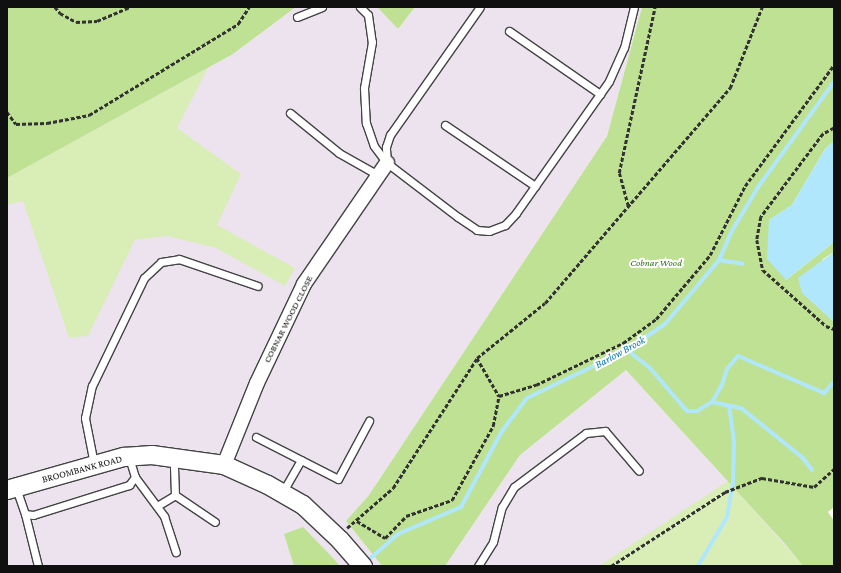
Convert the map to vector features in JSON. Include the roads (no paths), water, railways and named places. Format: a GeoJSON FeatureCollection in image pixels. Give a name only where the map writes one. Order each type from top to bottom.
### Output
{"type":"FeatureCollection","features":[{"type":"Feature","properties":{"kind":"street","name":"COBNAR WOOD CLOSE"},"geometry":{"type":"LineString","coordinates":[[224,465],[256,383],[304,284],[387,163]]}},
{"type":"Feature","properties":{"kind":"street","name":"BROOMBANK ROAD"},"geometry":{"type":"LineString","coordinates":[[11,489],[94,464],[129,457],[152,455],[224,465],[282,493],[303,505],[340,540],[363,566]]}},
{"type":"Feature","properties":{"kind":"lane"},"geometry":{"type":"LineString","coordinates":[[297,17],[322,7]]}},
{"type":"Feature","properties":{"kind":"lane"},"geometry":{"type":"LineString","coordinates":[[360,7],[368,15],[372,42],[364,88],[366,122],[374,146],[387,163],[477,230],[489,231],[505,225],[535,186],[609,81],[624,48],[634,7]]}},
{"type":"Feature","properties":{"kind":"lane"},"geometry":{"type":"LineString","coordinates":[[387,163],[386,147],[390,135],[480,7]]}},
{"type":"Feature","properties":{"kind":"lane"},"geometry":{"type":"LineString","coordinates":[[509,31],[600,94]]}},
{"type":"Feature","properties":{"kind":"lane"},"geometry":{"type":"LineString","coordinates":[[290,112],[339,153],[378,175]]}},
{"type":"Feature","properties":{"kind":"lane"},"geometry":{"type":"LineString","coordinates":[[445,125],[535,186]]}},
{"type":"Feature","properties":{"kind":"lane"},"geometry":{"type":"LineString","coordinates":[[94,464],[85,418],[92,386],[144,278],[161,262],[179,259],[258,286]]}},
{"type":"Feature","properties":{"kind":"lane"},"geometry":{"type":"LineString","coordinates":[[256,437],[338,479],[370,420]]}},
{"type":"Feature","properties":{"kind":"lane"},"geometry":{"type":"LineString","coordinates":[[478,566],[493,542],[502,507],[514,487],[586,433],[605,431],[639,471]]}},
{"type":"Feature","properties":{"kind":"lane"},"geometry":{"type":"LineString","coordinates":[[129,457],[135,477],[164,516],[176,552]]}},
{"type":"Feature","properties":{"kind":"lane"},"geometry":{"type":"LineString","coordinates":[[174,458],[175,495]]}},
{"type":"Feature","properties":{"kind":"lane"},"geometry":{"type":"LineString","coordinates":[[282,493],[301,460]]}},
{"type":"Feature","properties":{"kind":"lane"},"geometry":{"type":"LineString","coordinates":[[25,514],[33,515],[129,485],[135,477]]}},
{"type":"Feature","properties":{"kind":"lane"},"geometry":{"type":"LineString","coordinates":[[11,489],[25,514],[38,566]]}},
{"type":"Feature","properties":{"kind":"lane"},"geometry":{"type":"LineString","coordinates":[[157,506],[175,495]]}},
{"type":"Feature","properties":{"kind":"lane"},"geometry":{"type":"LineString","coordinates":[[175,495],[215,522]]}},
{"type":"Feature","properties":{"kind":"water"},"geometry":{"type":"Polygon","coordinates":[[[834,141],[834,242],[786,280],[767,259],[769,220],[792,205],[825,149],[834,141]]]}},
{"type":"Feature","properties":{"kind":"water"},"geometry":{"type":"Polygon","coordinates":[[[834,252],[834,322],[802,293],[798,278],[834,252]]]}},
{"type":"Feature","properties":{"kind":"waterway","name":"Barlow Brook"},"geometry":{"type":"LineString","coordinates":[[365,563],[398,534],[461,507],[502,431],[527,398],[627,350],[665,324],[719,260],[733,229],[758,187],[834,82]]}},
{"type":"Feature","properties":{"kind":"waterway"},"geometry":{"type":"LineString","coordinates":[[719,260],[743,264]]}},
{"type":"Feature","properties":{"kind":"waterway"},"geometry":{"type":"LineString","coordinates":[[627,350],[649,367],[687,411],[697,411],[712,402],[722,385],[727,369],[738,356],[824,393],[834,382]]}},
{"type":"Feature","properties":{"kind":"waterway"},"geometry":{"type":"LineString","coordinates":[[712,402],[741,408],[803,458],[812,470]]}},
{"type":"Feature","properties":{"kind":"waterway"},"geometry":{"type":"LineString","coordinates":[[698,566],[727,517],[733,484],[734,441],[729,406]]}},
{"type":"Feature","properties":{"kind":"park label","name":"Cobnar Wood"},"geometry":{"type":"Point","coordinates":[656,263]}}]}
